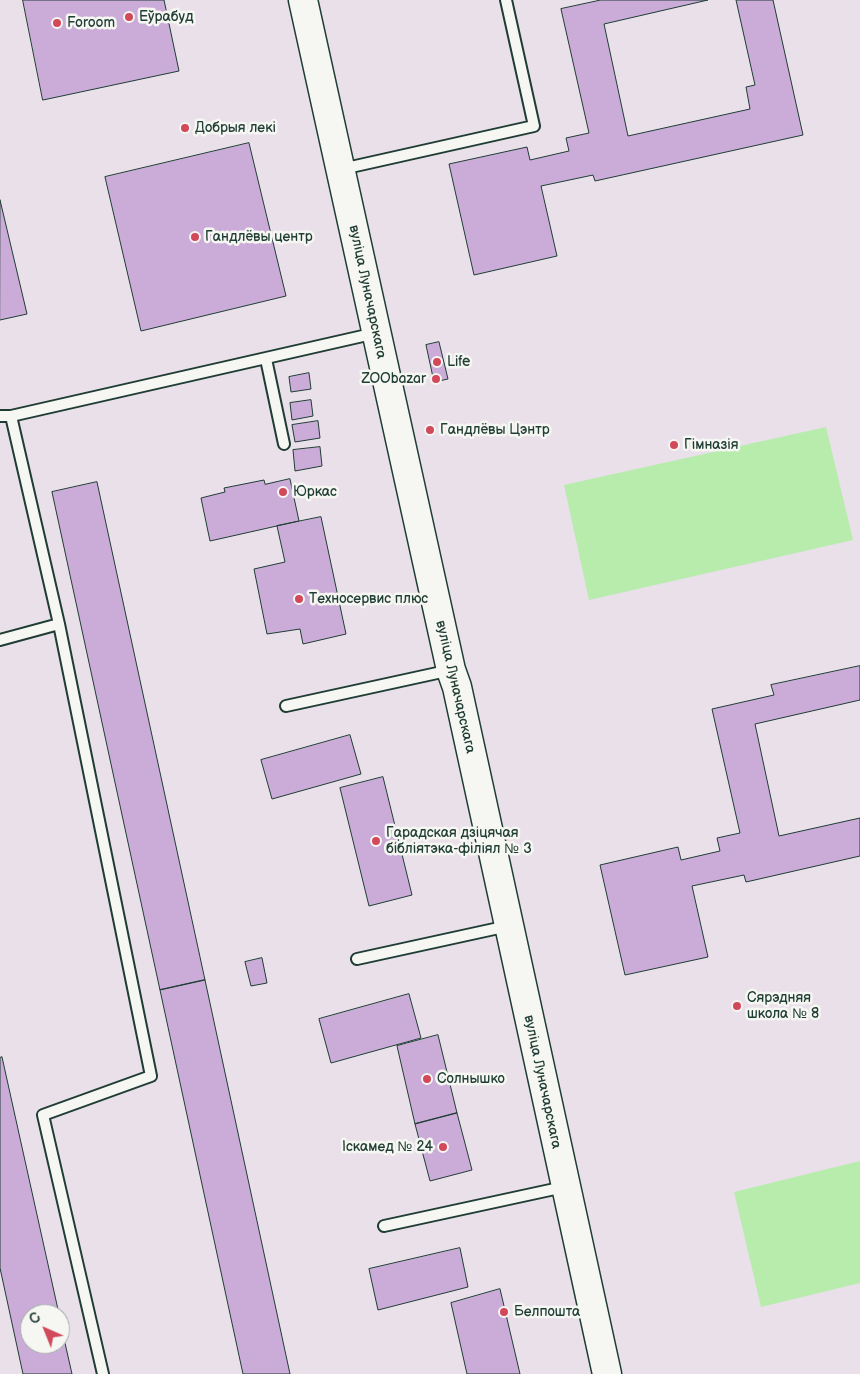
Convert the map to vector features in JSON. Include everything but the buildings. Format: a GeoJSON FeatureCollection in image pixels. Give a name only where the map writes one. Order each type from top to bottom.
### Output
{"type":"FeatureCollection","features":[{"type":"Feature","properties":{"kind":"street","name":"вуліца Луначарскага"},"geometry":{"type":"LineString","coordinates":[[303,0],[451,670],[457,687],[606,1374]]}},
{"type":"Feature","properties":{"kind":"lane"},"geometry":{"type":"LineString","coordinates":[[341,170],[534,126],[506,0]]}},
{"type":"Feature","properties":{"kind":"lane"},"geometry":{"type":"LineString","coordinates":[[0,416],[11,416],[377,333]]}},
{"type":"Feature","properties":{"kind":"lane"},"geometry":{"type":"LineString","coordinates":[[266,359],[284,444]]}},
{"type":"Feature","properties":{"kind":"lane"},"geometry":{"type":"LineString","coordinates":[[11,416],[59,624],[150,1076],[43,1115],[103,1374]]}},
{"type":"Feature","properties":{"kind":"lane"},"geometry":{"type":"LineString","coordinates":[[0,640],[59,624]]}},
{"type":"Feature","properties":{"kind":"lane"},"geometry":{"type":"LineString","coordinates":[[286,706],[451,670]]}},
{"type":"Feature","properties":{"kind":"lane"},"geometry":{"type":"LineString","coordinates":[[357,959],[508,926]]}},
{"type":"Feature","properties":{"kind":"lane"},"geometry":{"type":"LineString","coordinates":[[384,1226],[565,1186]]}},
{"type":"Feature","properties":{"kind":"green space"},"geometry":{"type":"Polygon","coordinates":[[[826,427],[853,540],[589,600],[564,485],[826,427]]]}},
{"type":"Feature","properties":{"kind":"green space"},"geometry":{"type":"Polygon","coordinates":[[[860,1161],[860,1283],[761,1307],[734,1192],[860,1161]]]}},
{"type":"Feature","properties":{"kind":"place","name":"Еўрабуд"},"geometry":{"type":"Point","coordinates":[129,17]}},
{"type":"Feature","properties":{"kind":"place","name":"Foroom"},"geometry":{"type":"Point","coordinates":[57,23]}},
{"type":"Feature","properties":{"kind":"place","name":"Добрыя лекі"},"geometry":{"type":"Point","coordinates":[185,128]}},
{"type":"Feature","properties":{"kind":"place","name":"Гандлёвы центр"},"geometry":{"type":"Point","coordinates":[195,237]}},
{"type":"Feature","properties":{"kind":"place","name":"Life"},"geometry":{"type":"Point","coordinates":[437,362]}},
{"type":"Feature","properties":{"kind":"place","name":"ZOObazar"},"geometry":{"type":"Point","coordinates":[436,379]}},
{"type":"Feature","properties":{"kind":"place","name":"Гандлёвы Цэнтр"},"geometry":{"type":"Point","coordinates":[430,430]}},
{"type":"Feature","properties":{"kind":"place","name":"Гімназія"},"geometry":{"type":"Point","coordinates":[674,445]}},
{"type":"Feature","properties":{"kind":"place","name":"Юркас"},"geometry":{"type":"Point","coordinates":[283,492]}},
{"type":"Feature","properties":{"kind":"place","name":"Техносервис плюс"},"geometry":{"type":"Point","coordinates":[299,599]}},
{"type":"Feature","properties":{"kind":"place","name":"Гарадская дзіцячая бібліятэка-філіял № 3"},"geometry":{"type":"Point","coordinates":[376,841]}},
{"type":"Feature","properties":{"kind":"place","name":"Сярэдняя школа № 8"},"geometry":{"type":"Point","coordinates":[737,1006]}},
{"type":"Feature","properties":{"kind":"place","name":"Солнышко"},"geometry":{"type":"Point","coordinates":[427,1079]}},
{"type":"Feature","properties":{"kind":"place","name":"Іскамед № 24"},"geometry":{"type":"Point","coordinates":[443,1147]}},
{"type":"Feature","properties":{"kind":"place","name":"Белпошта"},"geometry":{"type":"Point","coordinates":[504,1312]}}]}
